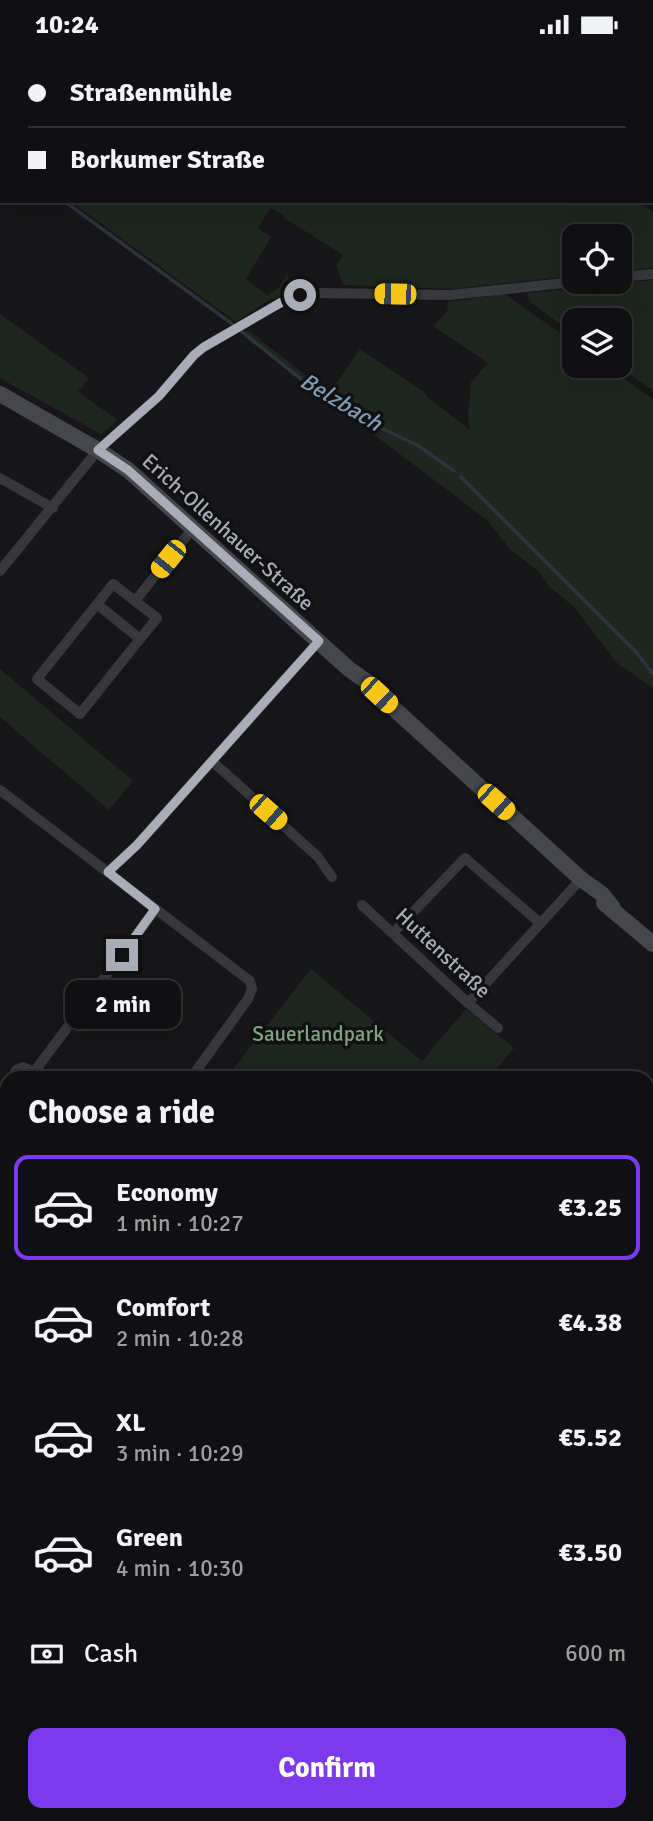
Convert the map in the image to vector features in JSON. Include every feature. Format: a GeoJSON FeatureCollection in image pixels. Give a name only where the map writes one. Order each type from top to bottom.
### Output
{"type":"FeatureCollection","features":[{"type":"Feature","properties":{"kind":"street"},"geometry":{"type":"LineString","coordinates":[[632,276],[653,274]]}},
{"type":"Feature","properties":{"kind":"street"},"geometry":{"type":"LineString","coordinates":[[0,571],[98,450],[159,396],[194,355],[287,299],[300,295],[450,295],[562,283]]}},
{"type":"Feature","properties":{"kind":"street","name":"Erich-Ollenhauer-Straße"},"geometry":{"type":"LineString","coordinates":[[0,394],[128,470],[319,641],[366,688],[379,695],[585,882],[598,899],[613,908],[653,944]]}},
{"type":"Feature","properties":{"kind":"street"},"geometry":{"type":"LineString","coordinates":[[0,478],[53,508]]}},
{"type":"Feature","properties":{"kind":"street"},"geometry":{"type":"LineString","coordinates":[[135,601],[193,528]]}},
{"type":"Feature","properties":{"kind":"street"},"geometry":{"type":"LineString","coordinates":[[113,584],[157,618],[80,713],[37,679],[97,604],[113,584]]}},
{"type":"Feature","properties":{"kind":"street"},"geometry":{"type":"LineString","coordinates":[[97,604],[140,639]]}},
{"type":"Feature","properties":{"kind":"street"},"geometry":{"type":"LineString","coordinates":[[108,872],[137,845],[319,641]]}},
{"type":"Feature","properties":{"kind":"street"},"geometry":{"type":"LineString","coordinates":[[212,761],[318,857],[332,877]]}},
{"type":"Feature","properties":{"kind":"street"},"geometry":{"type":"LineString","coordinates":[[0,790],[250,981],[248,999],[196,1071]]}},
{"type":"Feature","properties":{"kind":"street"},"geometry":{"type":"LineString","coordinates":[[393,933],[465,858],[540,923]]}},
{"type":"Feature","properties":{"kind":"street"},"geometry":{"type":"LineString","coordinates":[[468,1003],[540,923],[585,882]]}},
{"type":"Feature","properties":{"kind":"street","name":"Huttenstraße"},"geometry":{"type":"LineString","coordinates":[[362,905],[498,1028]]}},
{"type":"Feature","properties":{"kind":"street"},"geometry":{"type":"LineString","coordinates":[[38,1071],[155,909]]}},
{"type":"Feature","properties":{"kind":"green space"},"geometry":{"type":"Polygon","coordinates":[[[73,203],[640,203],[653,212],[653,268],[632,270],[632,224],[562,224],[562,277],[452,289],[343,285],[336,265],[343,255],[271,208],[258,228],[271,237],[246,279],[267,295],[279,288],[287,275],[299,288],[264,303],[236,322],[73,203]]]}},
{"type":"Feature","properties":{"kind":"green space"},"geometry":{"type":"Polygon","coordinates":[[[653,280],[653,391],[632,376],[632,308],[562,308],[562,325],[530,302],[527,293],[562,289],[562,294],[632,294],[632,282],[653,280]]]}},
{"type":"Feature","properties":{"kind":"green space"},"geometry":{"type":"Polygon","coordinates":[[[505,294],[562,334],[562,378],[623,378],[653,399],[653,688],[617,663],[575,608],[550,587],[538,571],[510,549],[487,520],[241,334],[248,330],[329,394],[360,349],[424,392],[470,430],[468,416],[471,382],[488,363],[433,326],[448,310],[447,302],[505,294]]]}},
{"type":"Feature","properties":{"kind":"green space"},"geometry":{"type":"Polygon","coordinates":[[[0,314],[89,378],[78,392],[118,420],[101,434],[0,378],[0,314]]]}},
{"type":"Feature","properties":{"kind":"green space"},"geometry":{"type":"Polygon","coordinates":[[[0,669],[133,781],[109,810],[0,717],[0,669]]]}},
{"type":"Feature","properties":{"kind":"green space","name":"Sauerlandpark"},"geometry":{"type":"Polygon","coordinates":[[[311,969],[422,1061],[466,1009],[514,1048],[495,1071],[232,1071],[311,969]]]}},
{"type":"Feature","properties":{"kind":"waterway","name":"Belzbach"},"geometry":{"type":"LineString","coordinates":[[67,203],[231,323],[312,388],[364,420],[417,445],[454,471]]}},
{"type":"Feature","properties":{"kind":"waterway","name":"Belzbach"},"geometry":{"type":"LineString","coordinates":[[461,477],[636,652],[653,674]]}},
{"type":"Feature","properties":{"kind":"route"},"geometry":{"type":"LineString","coordinates":[[122,955],[155,909],[108,872],[137,845],[319,641],[128,470],[98,450],[159,396],[204,347],[287,299],[300,295]]}}]}
